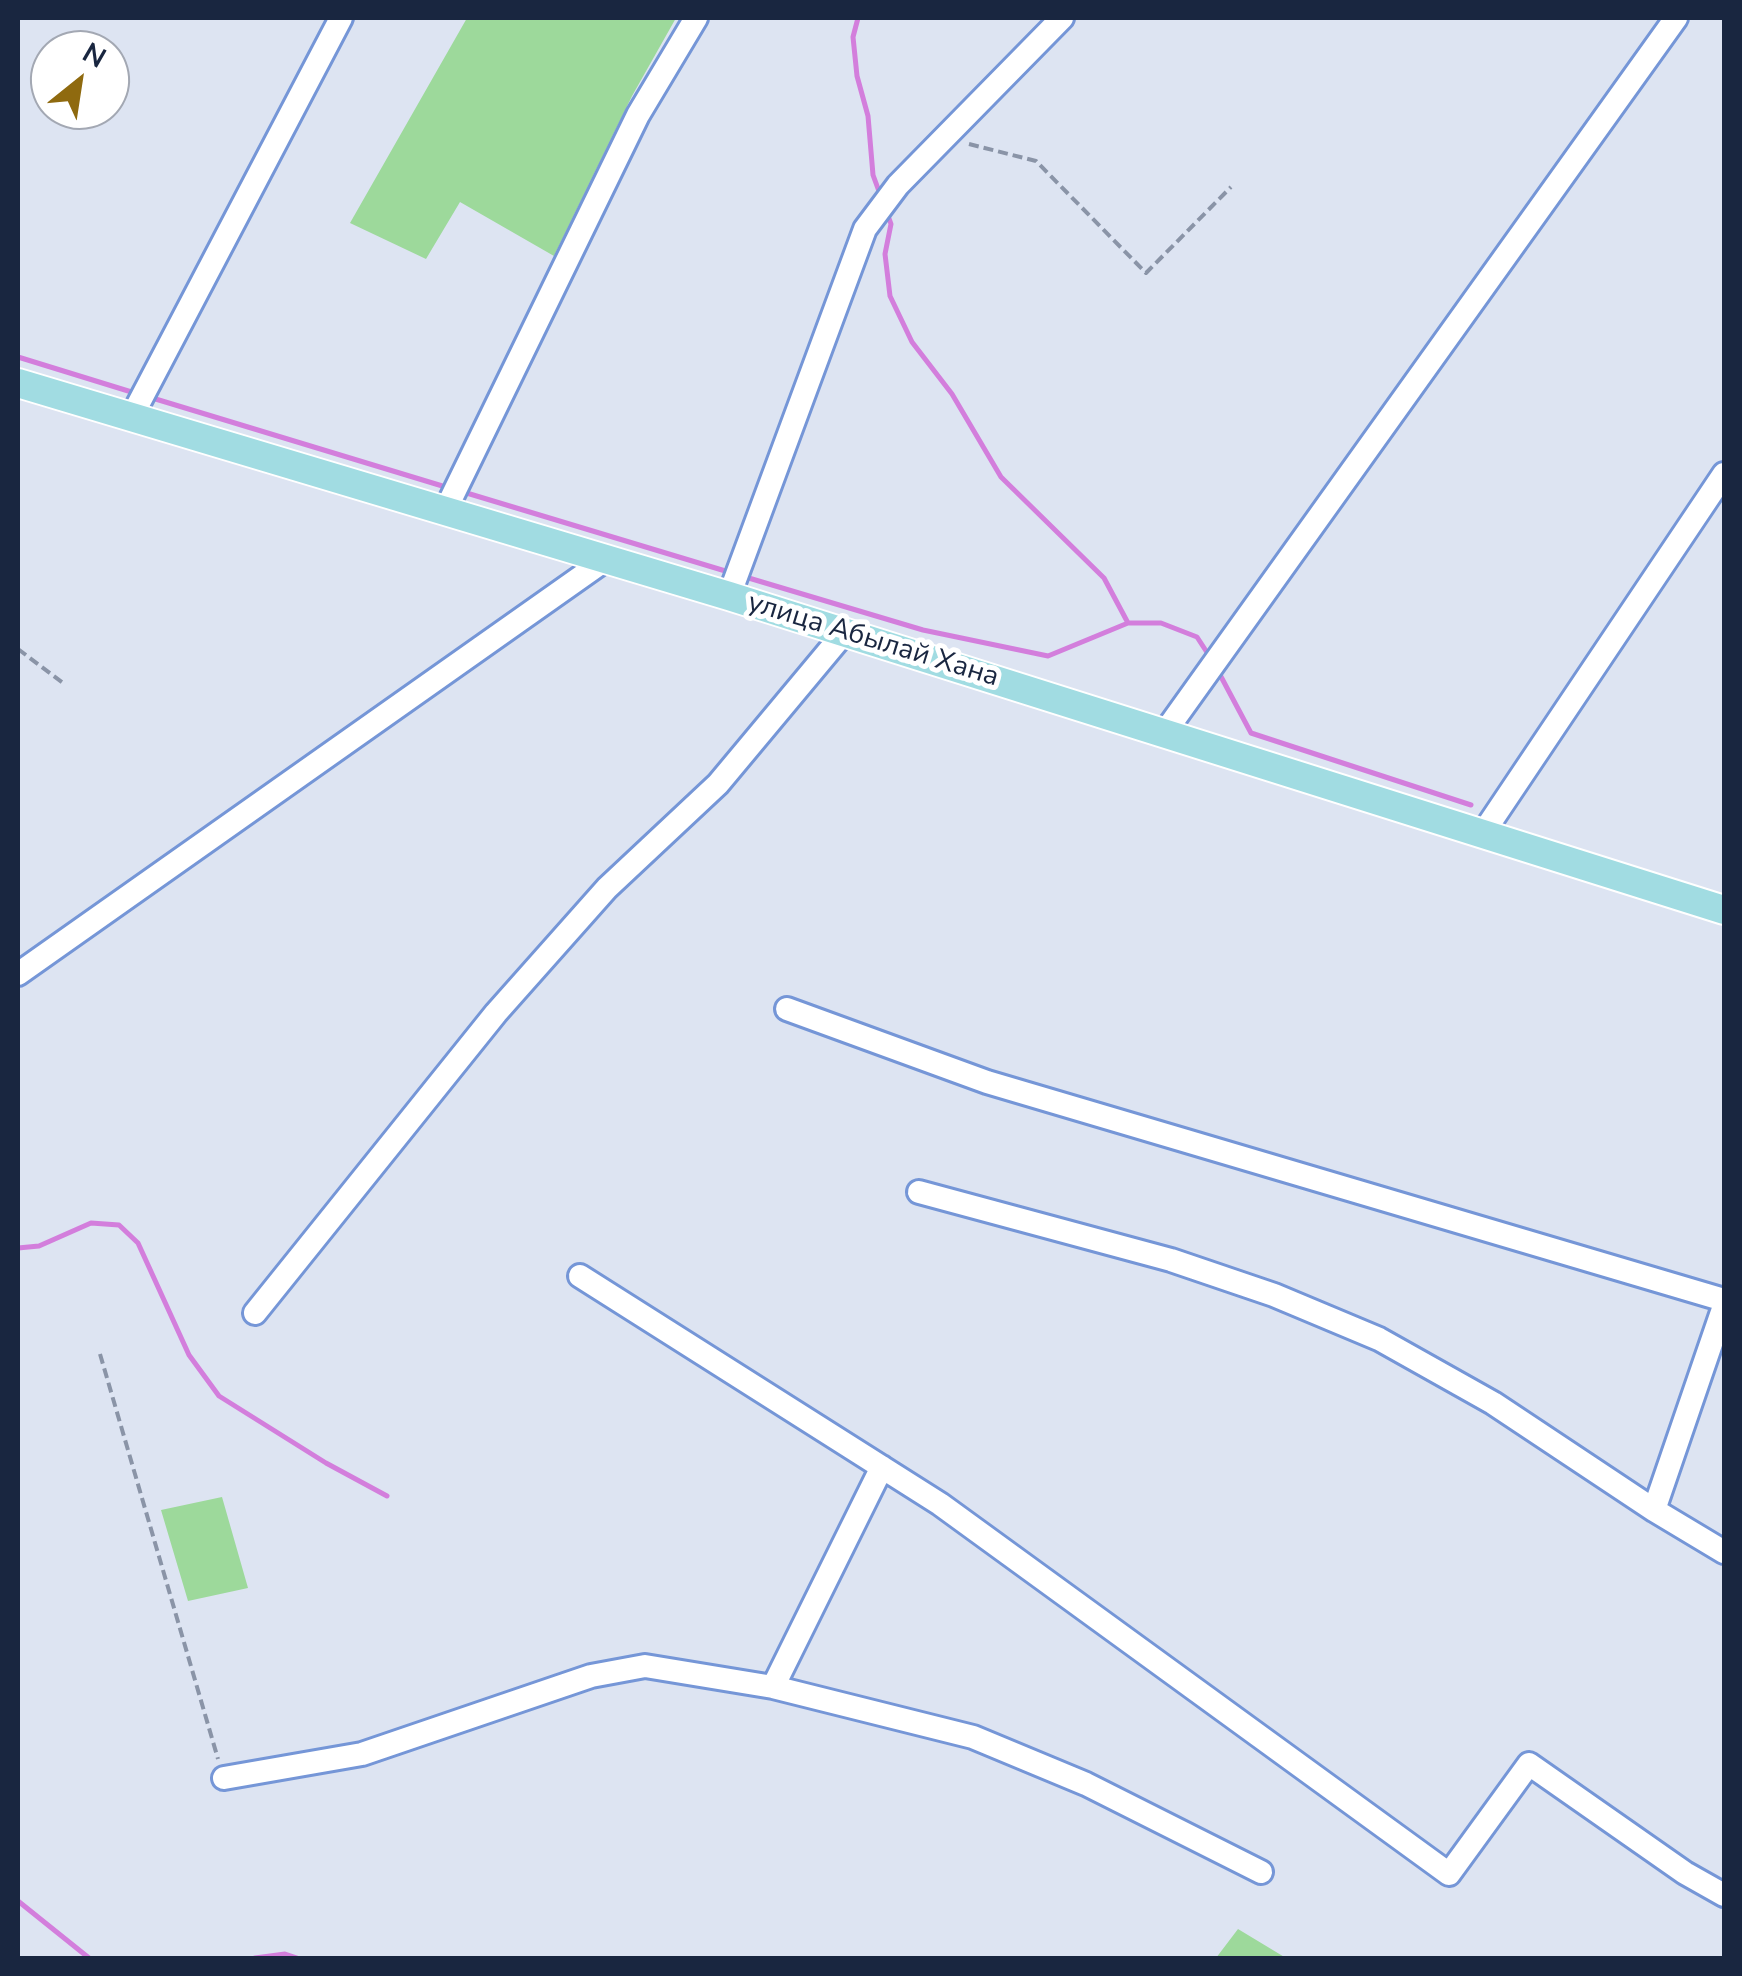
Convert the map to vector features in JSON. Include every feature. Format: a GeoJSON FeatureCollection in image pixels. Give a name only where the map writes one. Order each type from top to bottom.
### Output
{"type":"FeatureCollection","features":[{"type":"Feature","properties":{"kind":"main road","name":"улица Абылай Хана"},"geometry":{"type":"LineString","coordinates":[[18,383],[729,596],[1724,910]]}},
{"type":"Feature","properties":{"kind":"street"},"geometry":{"type":"LineString","coordinates":[[130,418],[342,18]]}},
{"type":"Feature","properties":{"kind":"street"},"geometry":{"type":"LineString","coordinates":[[445,511],[638,115],[696,18]]}},
{"type":"Feature","properties":{"kind":"street"},"geometry":{"type":"LineString","coordinates":[[729,596],[865,229],[898,185],[1062,18]]}},
{"type":"Feature","properties":{"kind":"street"},"geometry":{"type":"LineString","coordinates":[[1165,732],[1676,18]]}},
{"type":"Feature","properties":{"kind":"street"},"geometry":{"type":"LineString","coordinates":[[1483,833],[1724,474]]}},
{"type":"Feature","properties":{"kind":"street"},"geometry":{"type":"LineString","coordinates":[[18,974],[605,560]]}},
{"type":"Feature","properties":{"kind":"street"},"geometry":{"type":"LineString","coordinates":[[255,1313],[496,1013],[607,888],[718,784],[844,632]]}},
{"type":"Feature","properties":{"kind":"street"},"geometry":{"type":"LineString","coordinates":[[787,1009],[988,1082],[1724,1303],[1654,1510]]}},
{"type":"Feature","properties":{"kind":"street"},"geometry":{"type":"LineString","coordinates":[[919,1192],[1171,1260],[1274,1295],[1380,1339],[1493,1402],[1724,1552]]}},
{"type":"Feature","properties":{"kind":"street"},"geometry":{"type":"LineString","coordinates":[[580,1276],[956,1515],[1449,1874],[1529,1764],[1685,1873],[1724,1895]]}},
{"type":"Feature","properties":{"kind":"street"},"geometry":{"type":"LineString","coordinates":[[774,1688],[882,1466]]}},
{"type":"Feature","properties":{"kind":"street"},"geometry":{"type":"LineString","coordinates":[[224,1778],[362,1754],[591,1676],[645,1666],[774,1688],[972,1737],[1086,1784],[1261,1872]]}},
{"type":"Feature","properties":{"kind":"path"},"geometry":{"type":"LineString","coordinates":[[945,138],[1036,161],[1146,273],[1232,187]]}},
{"type":"Feature","properties":{"kind":"path"},"geometry":{"type":"LineString","coordinates":[[18,649],[63,683]]}},
{"type":"Feature","properties":{"kind":"path"},"geometry":{"type":"LineString","coordinates":[[100,1354],[224,1778]]}},
{"type":"Feature","properties":{"kind":"green space"},"geometry":{"type":"Polygon","coordinates":[[[467,18],[676,18],[632,96],[554,256],[460,202],[426,259],[350,223],[467,18]]]}},
{"type":"Feature","properties":{"kind":"green space"},"geometry":{"type":"Polygon","coordinates":[[[222,1497],[248,1588],[188,1601],[161,1510],[222,1497]]]}},
{"type":"Feature","properties":{"kind":"green space"},"geometry":{"type":"Polygon","coordinates":[[[1238,1929],[1286,1958],[1216,1958],[1238,1929]]]}},
{"type":"Feature","properties":{"kind":"waterway"},"geometry":{"type":"LineString","coordinates":[[858,18],[853,37],[857,76],[868,116],[873,175],[880,194]]}},
{"type":"Feature","properties":{"kind":"waterway"},"geometry":{"type":"LineString","coordinates":[[887,213],[891,224],[885,254],[890,296],[912,342],[952,394],[1001,477],[1104,578],[1128,623]]}},
{"type":"Feature","properties":{"kind":"waterway"},"geometry":{"type":"LineString","coordinates":[[18,357],[138,394]]}},
{"type":"Feature","properties":{"kind":"waterway"},"geometry":{"type":"LineString","coordinates":[[149,397],[449,488]]}},
{"type":"Feature","properties":{"kind":"waterway"},"geometry":{"type":"LineString","coordinates":[[460,491],[732,573]]}},
{"type":"Feature","properties":{"kind":"waterway"},"geometry":{"type":"LineString","coordinates":[[742,576],[923,630],[1048,656],[1128,623],[1161,623],[1197,637],[1210,657]]}},
{"type":"Feature","properties":{"kind":"waterway"},"geometry":{"type":"LineString","coordinates":[[1218,671],[1251,733],[1471,805]]}},
{"type":"Feature","properties":{"kind":"waterway"},"geometry":{"type":"LineString","coordinates":[[18,1248],[39,1246],[91,1223],[119,1225],[138,1243],[189,1355],[219,1396],[387,1496]]}},
{"type":"Feature","properties":{"kind":"waterway"},"geometry":{"type":"LineString","coordinates":[[18,1901],[89,1958]]}},
{"type":"Feature","properties":{"kind":"waterway"},"geometry":{"type":"LineString","coordinates":[[255,1958],[285,1954],[297,1958]]}}]}
